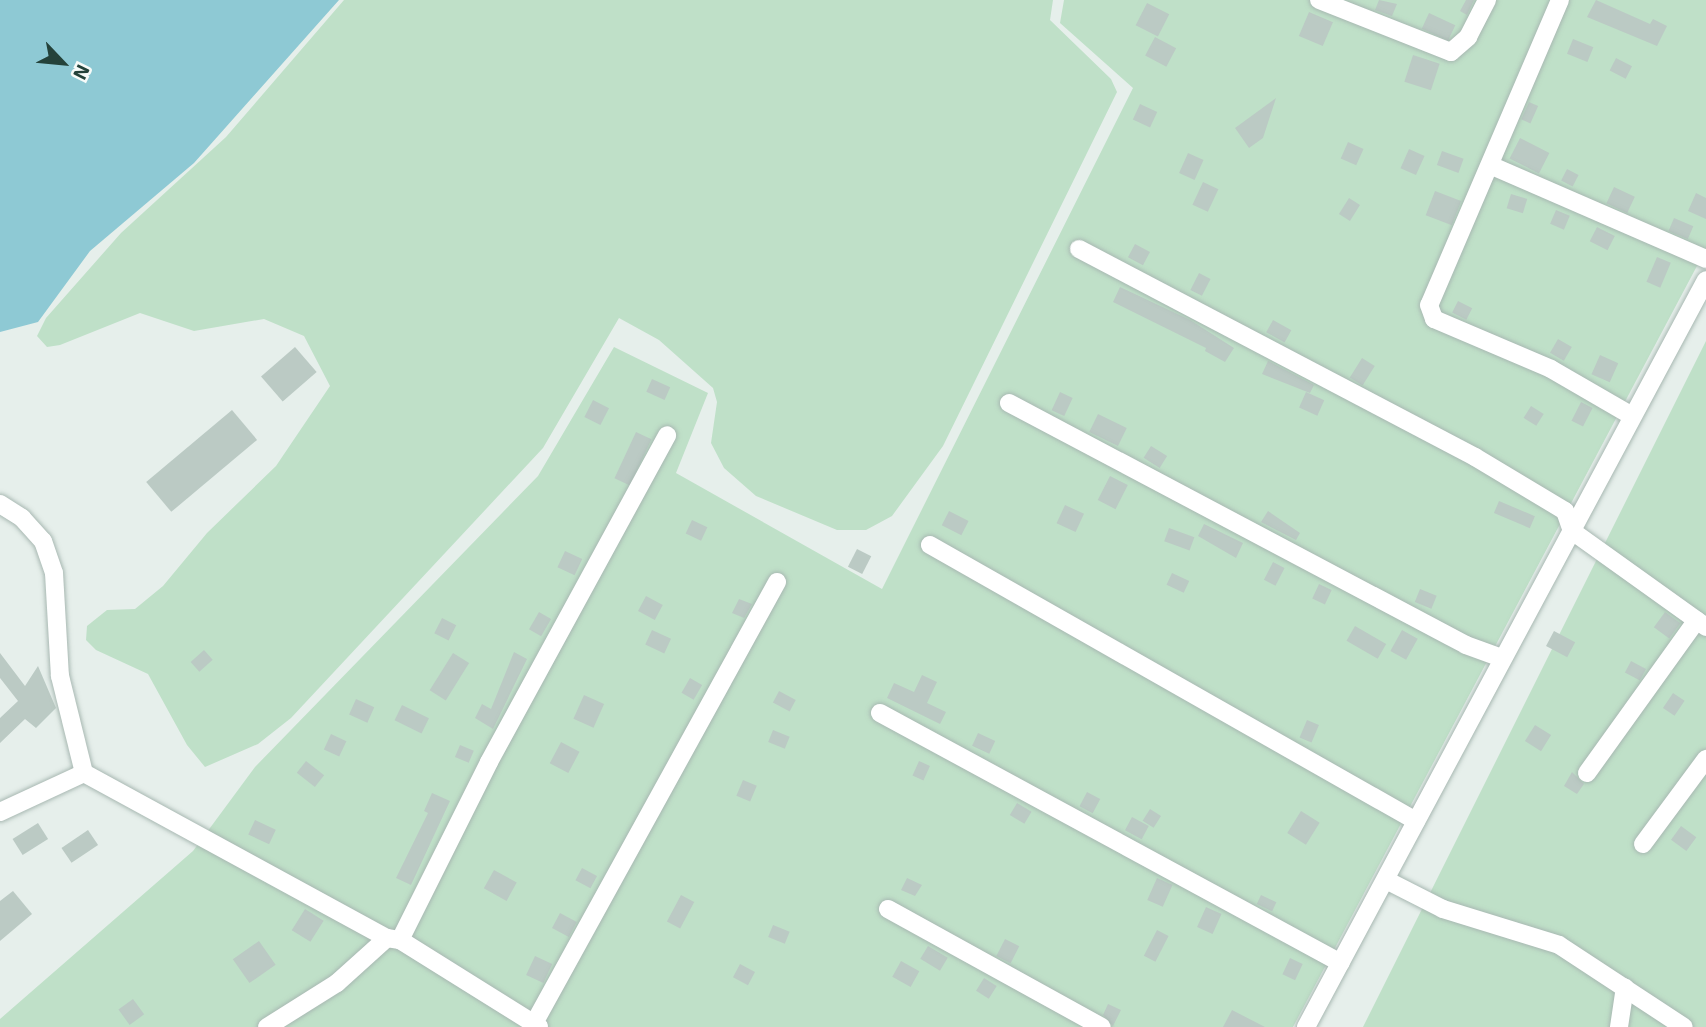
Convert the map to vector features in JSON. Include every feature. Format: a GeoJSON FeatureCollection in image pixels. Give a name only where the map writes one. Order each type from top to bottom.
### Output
{"type":"FeatureCollection","features":[{"type":"Feature","properties":{"kind":"street"},"geometry":{"type":"LineString","coordinates":[[1319,0],[1451,52],[1468,37],[1487,0]]}},
{"type":"Feature","properties":{"kind":"street"},"geometry":{"type":"LineString","coordinates":[[1560,0],[1429,305],[1434,319],[1551,369],[1632,416]]}},
{"type":"Feature","properties":{"kind":"street"},"geometry":{"type":"LineString","coordinates":[[1490,165],[1706,259]]}},
{"type":"Feature","properties":{"kind":"street"},"geometry":{"type":"LineString","coordinates":[[1079,249],[1475,457],[1565,511],[1572,531],[1701,624],[1587,773]]}},
{"type":"Feature","properties":{"kind":"street"},"geometry":{"type":"LineString","coordinates":[[1306,1027],[1706,280]]}},
{"type":"Feature","properties":{"kind":"street"},"geometry":{"type":"LineString","coordinates":[[1009,402],[1466,645],[1501,659]]}},
{"type":"Feature","properties":{"kind":"street"},"geometry":{"type":"LineString","coordinates":[[267,1027],[337,983],[393,939],[667,435]]}},
{"type":"Feature","properties":{"kind":"street"},"geometry":{"type":"LineString","coordinates":[[0,504],[22,518],[43,541],[54,573],[60,676],[84,773],[393,939],[536,1026],[777,582]]}},
{"type":"Feature","properties":{"kind":"street"},"geometry":{"type":"LineString","coordinates":[[930,545],[1416,821]]}},
{"type":"Feature","properties":{"kind":"street"},"geometry":{"type":"LineString","coordinates":[[880,713],[1341,963]]}},
{"type":"Feature","properties":{"kind":"street"},"geometry":{"type":"LineString","coordinates":[[1643,844],[1706,759]]}},
{"type":"Feature","properties":{"kind":"street"},"geometry":{"type":"LineString","coordinates":[[0,812],[84,773]]}},
{"type":"Feature","properties":{"kind":"street"},"geometry":{"type":"LineString","coordinates":[[1386,880],[1443,909],[1559,945],[1684,1027]]}},
{"type":"Feature","properties":{"kind":"street"},"geometry":{"type":"LineString","coordinates":[[888,909],[1102,1027]]}},
{"type":"Feature","properties":{"kind":"street"},"geometry":{"type":"LineString","coordinates":[[1619,1027],[1625,987]]}},
{"type":"Feature","properties":{"kind":"green space"},"geometry":{"type":"Polygon","coordinates":[[[344,0],[1053,0],[1050,20],[1111,79],[1117,92],[943,446],[892,516],[866,530],[837,530],[756,496],[724,468],[711,443],[717,402],[713,388],[659,340],[619,318],[543,448],[291,718],[258,744],[205,767],[187,745],[148,674],[96,650],[86,640],[87,626],[107,610],[135,609],[163,586],[207,533],[276,466],[330,386],[304,336],[264,319],[194,331],[140,313],[60,345],[47,347],[37,336],[46,318],[121,233],[226,137],[344,0]]]}},
{"type":"Feature","properties":{"kind":"green space"},"geometry":{"type":"Polygon","coordinates":[[[1064,0],[1706,0],[1706,249],[1293,1027],[0,1027],[0,1019],[193,851],[255,767],[538,476],[614,347],[708,393],[676,473],[882,589],[1133,88],[1060,23],[1064,0]]]}},
{"type":"Feature","properties":{"kind":"green space"},"geometry":{"type":"Polygon","coordinates":[[[1706,341],[1706,1027],[1363,1027],[1706,341]]]}},
{"type":"Feature","properties":{"kind":"water"},"geometry":{"type":"Polygon","coordinates":[[[0,0],[339,0],[194,163],[90,251],[38,322],[0,332],[0,0]]]}},
{"type":"Feature","properties":{"kind":"building"},"geometry":{"type":"Polygon","coordinates":[[[1379,0],[1397,4],[1392,16],[1375,10],[1379,0]]]}},
{"type":"Feature","properties":{"kind":"building"},"geometry":{"type":"Polygon","coordinates":[[[1466,0],[1474,0],[1467,15],[1460,11],[1466,0]]]}},
{"type":"Feature","properties":{"kind":"building"},"geometry":{"type":"Polygon","coordinates":[[[1596,0],[1650,24],[1653,19],[1667,26],[1657,46],[1587,17],[1596,0]]]}},
{"type":"Feature","properties":{"kind":"building"},"geometry":{"type":"Polygon","coordinates":[[[1147,3],[1169,14],[1158,37],[1136,25],[1147,3]]]}},
{"type":"Feature","properties":{"kind":"building"},"geometry":{"type":"Polygon","coordinates":[[[1309,12],[1333,22],[1323,46],[1299,36],[1309,12]]]}},
{"type":"Feature","properties":{"kind":"building"},"geometry":{"type":"Polygon","coordinates":[[[1429,13],[1455,25],[1448,41],[1422,28],[1429,13]]]}},
{"type":"Feature","properties":{"kind":"building"},"geometry":{"type":"Polygon","coordinates":[[[1155,37],[1176,48],[1166,67],[1145,56],[1155,37]]]}},
{"type":"Feature","properties":{"kind":"building"},"geometry":{"type":"Polygon","coordinates":[[[1573,39],[1593,47],[1587,62],[1567,54],[1573,39]]]}},
{"type":"Feature","properties":{"kind":"building"},"geometry":{"type":"Polygon","coordinates":[[[1413,55],[1440,64],[1431,90],[1404,82],[1413,55]]]}},
{"type":"Feature","properties":{"kind":"building"},"geometry":{"type":"Polygon","coordinates":[[[1616,58],[1632,66],[1626,79],[1610,70],[1616,58]]]}},
{"type":"Feature","properties":{"kind":"building"},"geometry":{"type":"Polygon","coordinates":[[[1276,98],[1263,138],[1249,148],[1235,128],[1276,98]]]}},
{"type":"Feature","properties":{"kind":"building"},"geometry":{"type":"Polygon","coordinates":[[[1529,102],[1538,106],[1530,123],[1521,119],[1529,102]]]}},
{"type":"Feature","properties":{"kind":"building"},"geometry":{"type":"Polygon","coordinates":[[[1140,104],[1157,112],[1150,127],[1133,119],[1140,104]]]}},
{"type":"Feature","properties":{"kind":"building"},"geometry":{"type":"Polygon","coordinates":[[[1520,138],[1549,153],[1539,173],[1510,158],[1520,138]]]}},
{"type":"Feature","properties":{"kind":"building"},"geometry":{"type":"Polygon","coordinates":[[[1348,142],[1364,149],[1356,165],[1341,158],[1348,142]]]}},
{"type":"Feature","properties":{"kind":"building"},"geometry":{"type":"Polygon","coordinates":[[[1409,149],[1425,156],[1416,175],[1400,168],[1409,149]]]}},
{"type":"Feature","properties":{"kind":"building"},"geometry":{"type":"Polygon","coordinates":[[[1442,151],[1464,159],[1458,173],[1437,165],[1442,151]]]}},
{"type":"Feature","properties":{"kind":"building"},"geometry":{"type":"Polygon","coordinates":[[[1188,153],[1204,160],[1195,180],[1179,173],[1188,153]]]}},
{"type":"Feature","properties":{"kind":"building"},"geometry":{"type":"Polygon","coordinates":[[[1567,169],[1579,175],[1573,186],[1561,181],[1567,169]]]}},
{"type":"Feature","properties":{"kind":"building"},"geometry":{"type":"Polygon","coordinates":[[[1203,182],[1218,189],[1208,212],[1192,205],[1203,182]]]}},
{"type":"Feature","properties":{"kind":"building"},"geometry":{"type":"Polygon","coordinates":[[[1614,187],[1635,197],[1627,213],[1606,203],[1614,187]]]}},
{"type":"Feature","properties":{"kind":"building"},"geometry":{"type":"Polygon","coordinates":[[[1435,191],[1461,201],[1452,225],[1426,215],[1435,191]]]}},
{"type":"Feature","properties":{"kind":"building"},"geometry":{"type":"Polygon","coordinates":[[[1696,193],[1706,198],[1706,219],[1688,211],[1696,193]]]}},
{"type":"Feature","properties":{"kind":"building"},"geometry":{"type":"Polygon","coordinates":[[[1511,194],[1527,199],[1523,213],[1507,208],[1511,194]]]}},
{"type":"Feature","properties":{"kind":"building"},"geometry":{"type":"Polygon","coordinates":[[[1349,198],[1360,205],[1350,221],[1339,214],[1349,198]]]}},
{"type":"Feature","properties":{"kind":"building"},"geometry":{"type":"Polygon","coordinates":[[[1556,210],[1570,216],[1564,230],[1550,224],[1556,210]]]}},
{"type":"Feature","properties":{"kind":"building"},"geometry":{"type":"Polygon","coordinates":[[[1674,218],[1693,226],[1688,239],[1669,231],[1674,218]]]}},
{"type":"Feature","properties":{"kind":"building"},"geometry":{"type":"Polygon","coordinates":[[[1597,227],[1615,236],[1608,250],[1590,241],[1597,227]]]}},
{"type":"Feature","properties":{"kind":"building"},"geometry":{"type":"Polygon","coordinates":[[[1135,244],[1150,252],[1143,265],[1128,257],[1135,244]]]}},
{"type":"Feature","properties":{"kind":"building"},"geometry":{"type":"Polygon","coordinates":[[[1657,257],[1671,263],[1660,288],[1646,282],[1657,257]]]}},
{"type":"Feature","properties":{"kind":"building"},"geometry":{"type":"Polygon","coordinates":[[[1199,273],[1211,279],[1202,296],[1190,290],[1199,273]]]}},
{"type":"Feature","properties":{"kind":"building"},"geometry":{"type":"Polygon","coordinates":[[[1120,287],[1190,320],[1234,348],[1225,362],[1205,351],[1206,348],[1113,302],[1120,287]]]}},
{"type":"Feature","properties":{"kind":"building"},"geometry":{"type":"Polygon","coordinates":[[[1458,301],[1472,308],[1466,320],[1452,313],[1458,301]]]}},
{"type":"Feature","properties":{"kind":"building"},"geometry":{"type":"Polygon","coordinates":[[[1273,320],[1291,330],[1285,342],[1266,332],[1273,320]]]}},
{"type":"Feature","properties":{"kind":"building"},"geometry":{"type":"Polygon","coordinates":[[[1558,339],[1572,347],[1564,361],[1550,353],[1558,339]]]}},
{"type":"Feature","properties":{"kind":"building"},"geometry":{"type":"Polygon","coordinates":[[[295,347],[317,372],[283,401],[261,377],[295,347]]]}},
{"type":"Feature","properties":{"kind":"building"},"geometry":{"type":"Polygon","coordinates":[[[1600,355],[1618,363],[1610,382],[1591,374],[1600,355]]]}},
{"type":"Feature","properties":{"kind":"building"},"geometry":{"type":"Polygon","coordinates":[[[1362,358],[1375,366],[1363,385],[1350,378],[1362,358]]]}},
{"type":"Feature","properties":{"kind":"building"},"geometry":{"type":"Polygon","coordinates":[[[1268,361],[1314,385],[1310,393],[1262,374],[1268,361]]]}},
{"type":"Feature","properties":{"kind":"building"},"geometry":{"type":"Polygon","coordinates":[[[652,379],[670,387],[665,400],[646,392],[652,379]]]}},
{"type":"Feature","properties":{"kind":"building"},"geometry":{"type":"Polygon","coordinates":[[[1060,392],[1073,398],[1064,416],[1052,410],[1060,392]]]}},
{"type":"Feature","properties":{"kind":"building"},"geometry":{"type":"Polygon","coordinates":[[[1306,392],[1324,400],[1317,416],[1299,408],[1306,392]]]}},
{"type":"Feature","properties":{"kind":"building"},"geometry":{"type":"Polygon","coordinates":[[[593,400],[609,408],[600,425],[584,417],[593,400]]]}},
{"type":"Feature","properties":{"kind":"building"},"geometry":{"type":"Polygon","coordinates":[[[1581,402],[1593,408],[1583,427],[1571,421],[1581,402]]]}},
{"type":"Feature","properties":{"kind":"building"},"geometry":{"type":"Polygon","coordinates":[[[1531,406],[1544,414],[1536,426],[1524,418],[1531,406]]]}},
{"type":"Feature","properties":{"kind":"building"},"geometry":{"type":"Polygon","coordinates":[[[232,410],[257,440],[171,512],[146,482],[232,410]]]}},
{"type":"Feature","properties":{"kind":"building"},"geometry":{"type":"Polygon","coordinates":[[[1098,414],[1127,428],[1118,446],[1089,432],[1098,414]]]}},
{"type":"Feature","properties":{"kind":"building"},"geometry":{"type":"Polygon","coordinates":[[[636,432],[651,439],[630,485],[614,478],[636,432]]]}},
{"type":"Feature","properties":{"kind":"building"},"geometry":{"type":"Polygon","coordinates":[[[1151,446],[1167,456],[1160,468],[1144,458],[1151,446]]]}},
{"type":"Feature","properties":{"kind":"building"},"geometry":{"type":"Polygon","coordinates":[[[1110,476],[1128,485],[1116,509],[1098,500],[1110,476]]]}},
{"type":"Feature","properties":{"kind":"building"},"geometry":{"type":"Polygon","coordinates":[[[1499,501],[1535,516],[1530,528],[1494,513],[1499,501]]]}},
{"type":"Feature","properties":{"kind":"building"},"geometry":{"type":"Polygon","coordinates":[[[1065,505],[1084,514],[1076,532],[1057,523],[1065,505]]]}},
{"type":"Feature","properties":{"kind":"building"},"geometry":{"type":"Polygon","coordinates":[[[949,511],[969,521],[961,535],[942,525],[949,511]]]}},
{"type":"Feature","properties":{"kind":"building"},"geometry":{"type":"Polygon","coordinates":[[[1268,511],[1300,533],[1296,540],[1261,522],[1268,511]]]}},
{"type":"Feature","properties":{"kind":"building"},"geometry":{"type":"Polygon","coordinates":[[[692,520],[707,527],[701,541],[686,534],[692,520]]]}},
{"type":"Feature","properties":{"kind":"building"},"geometry":{"type":"Polygon","coordinates":[[[1204,524],[1243,543],[1236,558],[1198,536],[1204,524]]]}},
{"type":"Feature","properties":{"kind":"building"},"geometry":{"type":"Polygon","coordinates":[[[1169,528],[1194,537],[1190,550],[1164,541],[1169,528]]]}},
{"type":"Feature","properties":{"kind":"building"},"geometry":{"type":"Polygon","coordinates":[[[857,549],[871,556],[862,574],[848,567],[857,549]]]}},
{"type":"Feature","properties":{"kind":"building"},"geometry":{"type":"Polygon","coordinates":[[[565,551],[582,559],[575,575],[557,567],[565,551]]]}},
{"type":"Feature","properties":{"kind":"building"},"geometry":{"type":"Polygon","coordinates":[[[1273,562],[1285,568],[1276,586],[1264,580],[1273,562]]]}},
{"type":"Feature","properties":{"kind":"building"},"geometry":{"type":"Polygon","coordinates":[[[1172,573],[1189,581],[1184,593],[1167,585],[1172,573]]]}},
{"type":"Feature","properties":{"kind":"building"},"geometry":{"type":"Polygon","coordinates":[[[1319,584],[1332,590],[1325,604],[1312,599],[1319,584]]]}},
{"type":"Feature","properties":{"kind":"building"},"geometry":{"type":"Polygon","coordinates":[[[1420,589],[1437,596],[1431,609],[1415,602],[1420,589]]]}},
{"type":"Feature","properties":{"kind":"building"},"geometry":{"type":"Polygon","coordinates":[[[646,596],[663,605],[655,620],[638,611],[646,596]]]}},
{"type":"Feature","properties":{"kind":"building"},"geometry":{"type":"Polygon","coordinates":[[[739,599],[752,604],[744,618],[732,613],[739,599]]]}},
{"type":"Feature","properties":{"kind":"building"},"geometry":{"type":"Polygon","coordinates":[[[539,612],[551,619],[541,636],[529,629],[539,612]]]}},
{"type":"Feature","properties":{"kind":"building"},"geometry":{"type":"Polygon","coordinates":[[[1665,612],[1680,623],[1669,639],[1654,627],[1665,612]]]}},
{"type":"Feature","properties":{"kind":"building"},"geometry":{"type":"Polygon","coordinates":[[[442,618],[456,625],[449,640],[434,633],[442,618]]]}},
{"type":"Feature","properties":{"kind":"building"},"geometry":{"type":"Polygon","coordinates":[[[1355,626],[1386,644],[1378,659],[1346,641],[1355,626]]]}},
{"type":"Feature","properties":{"kind":"building"},"geometry":{"type":"Polygon","coordinates":[[[652,630],[671,639],[664,653],[645,645],[652,630]]]}},
{"type":"Feature","properties":{"kind":"building"},"geometry":{"type":"Polygon","coordinates":[[[1402,630],[1418,639],[1406,660],[1390,651],[1402,630]]]}},
{"type":"Feature","properties":{"kind":"building"},"geometry":{"type":"Polygon","coordinates":[[[1554,631],[1575,642],[1567,657],[1546,646],[1554,631]]]}},
{"type":"Feature","properties":{"kind":"building"},"geometry":{"type":"Polygon","coordinates":[[[204,650],[213,660],[199,672],[191,662],[204,650]]]}},
{"type":"Feature","properties":{"kind":"building"},"geometry":{"type":"Polygon","coordinates":[[[514,652],[527,659],[493,729],[475,718],[482,704],[491,709],[514,652]]]}},
{"type":"Feature","properties":{"kind":"building"},"geometry":{"type":"Polygon","coordinates":[[[0,653],[25,686],[38,666],[56,708],[36,728],[25,719],[0,743],[0,718],[18,701],[0,678],[0,653]]]}},
{"type":"Feature","properties":{"kind":"building"},"geometry":{"type":"Polygon","coordinates":[[[453,653],[469,663],[446,700],[430,690],[453,653]]]}},
{"type":"Feature","properties":{"kind":"building"},"geometry":{"type":"Polygon","coordinates":[[[1631,661],[1646,669],[1640,680],[1625,672],[1631,661]]]}},
{"type":"Feature","properties":{"kind":"building"},"geometry":{"type":"Polygon","coordinates":[[[922,675],[937,682],[927,703],[946,712],[940,724],[887,698],[894,683],[914,692],[922,675]]]}},
{"type":"Feature","properties":{"kind":"building"},"geometry":{"type":"Polygon","coordinates":[[[690,678],[702,685],[694,700],[682,693],[690,678]]]}},
{"type":"Feature","properties":{"kind":"building"},"geometry":{"type":"Polygon","coordinates":[[[779,691],[796,700],[790,711],[773,702],[779,691]]]}},
{"type":"Feature","properties":{"kind":"building"},"geometry":{"type":"Polygon","coordinates":[[[1673,693],[1685,701],[1675,716],[1663,708],[1673,693]]]}},
{"type":"Feature","properties":{"kind":"building"},"geometry":{"type":"Polygon","coordinates":[[[584,695],[604,704],[594,728],[573,719],[584,695]]]}},
{"type":"Feature","properties":{"kind":"building"},"geometry":{"type":"Polygon","coordinates":[[[356,699],[374,707],[367,723],[349,715],[356,699]]]}},
{"type":"Feature","properties":{"kind":"building"},"geometry":{"type":"Polygon","coordinates":[[[402,705],[429,718],[422,733],[395,720],[402,705]]]}},
{"type":"Feature","properties":{"kind":"building"},"geometry":{"type":"Polygon","coordinates":[[[1307,720],[1319,725],[1312,743],[1300,737],[1307,720]]]}},
{"type":"Feature","properties":{"kind":"building"},"geometry":{"type":"Polygon","coordinates":[[[1535,725],[1551,735],[1541,751],[1525,741],[1535,725]]]}},
{"type":"Feature","properties":{"kind":"building"},"geometry":{"type":"Polygon","coordinates":[[[773,730],[790,737],[785,749],[768,742],[773,730]]]}},
{"type":"Feature","properties":{"kind":"building"},"geometry":{"type":"Polygon","coordinates":[[[978,733],[995,741],[989,754],[972,746],[978,733]]]}},
{"type":"Feature","properties":{"kind":"building"},"geometry":{"type":"Polygon","coordinates":[[[331,734],[346,741],[339,757],[324,749],[331,734]]]}},
{"type":"Feature","properties":{"kind":"building"},"geometry":{"type":"Polygon","coordinates":[[[561,742],[580,752],[568,773],[550,763],[561,742]]]}},
{"type":"Feature","properties":{"kind":"building"},"geometry":{"type":"Polygon","coordinates":[[[460,745],[474,751],[469,763],[455,757],[460,745]]]}},
{"type":"Feature","properties":{"kind":"building"},"geometry":{"type":"Polygon","coordinates":[[[306,761],[324,775],[315,787],[297,773],[306,761]]]}},
{"type":"Feature","properties":{"kind":"building"},"geometry":{"type":"Polygon","coordinates":[[[919,761],[930,766],[923,780],[912,776],[919,761]]]}},
{"type":"Feature","properties":{"kind":"building"},"geometry":{"type":"Polygon","coordinates":[[[1572,772],[1584,784],[1577,794],[1564,786],[1572,772]]]}},
{"type":"Feature","properties":{"kind":"building"},"geometry":{"type":"Polygon","coordinates":[[[743,780],[757,786],[750,802],[736,796],[743,780]]]}},
{"type":"Feature","properties":{"kind":"building"},"geometry":{"type":"Polygon","coordinates":[[[1087,792],[1100,799],[1093,813],[1079,806],[1087,792]]]}},
{"type":"Feature","properties":{"kind":"building"},"geometry":{"type":"Polygon","coordinates":[[[432,793],[450,801],[411,885],[396,878],[428,813],[424,811],[432,793]]]}},
{"type":"Feature","properties":{"kind":"building"},"geometry":{"type":"Polygon","coordinates":[[[1017,803],[1032,812],[1024,824],[1010,815],[1017,803]]]}},
{"type":"Feature","properties":{"kind":"building"},"geometry":{"type":"Polygon","coordinates":[[[1150,809],[1161,816],[1154,828],[1143,821],[1150,809]]]}},
{"type":"Feature","properties":{"kind":"building"},"geometry":{"type":"Polygon","coordinates":[[[1301,811],[1320,823],[1306,845],[1287,833],[1301,811]]]}},
{"type":"Feature","properties":{"kind":"building"},"geometry":{"type":"Polygon","coordinates":[[[1132,817],[1149,826],[1142,839],[1125,830],[1132,817]]]}},
{"type":"Feature","properties":{"kind":"building"},"geometry":{"type":"Polygon","coordinates":[[[255,820],[276,830],[269,844],[248,835],[255,820]]]}},
{"type":"Feature","properties":{"kind":"building"},"geometry":{"type":"Polygon","coordinates":[[[38,823],[48,839],[23,855],[13,839],[38,823]]]}},
{"type":"Feature","properties":{"kind":"building"},"geometry":{"type":"Polygon","coordinates":[[[1681,826],[1696,837],[1686,851],[1671,840],[1681,826]]]}},
{"type":"Feature","properties":{"kind":"building"},"geometry":{"type":"Polygon","coordinates":[[[88,830],[98,845],[72,863],[61,848],[88,830]]]}},
{"type":"Feature","properties":{"kind":"building"},"geometry":{"type":"Polygon","coordinates":[[[582,868],[597,876],[590,888],[575,880],[582,868]]]}},
{"type":"Feature","properties":{"kind":"building"},"geometry":{"type":"Polygon","coordinates":[[[494,870],[517,883],[507,901],[484,888],[494,870]]]}},
{"type":"Feature","properties":{"kind":"building"},"geometry":{"type":"Polygon","coordinates":[[[907,878],[922,885],[915,896],[901,890],[907,878]]]}},
{"type":"Feature","properties":{"kind":"building"},"geometry":{"type":"Polygon","coordinates":[[[1157,878],[1173,885],[1163,907],[1147,900],[1157,878]]]}},
{"type":"Feature","properties":{"kind":"building"},"geometry":{"type":"Polygon","coordinates":[[[13,891],[32,914],[0,941],[0,901],[13,891]]]}},
{"type":"Feature","properties":{"kind":"building"},"geometry":{"type":"Polygon","coordinates":[[[681,895],[694,902],[680,929],[667,921],[681,895]]]}},
{"type":"Feature","properties":{"kind":"building"},"geometry":{"type":"Polygon","coordinates":[[[1261,895],[1276,902],[1272,911],[1257,904],[1261,895]]]}},
{"type":"Feature","properties":{"kind":"building"},"geometry":{"type":"Polygon","coordinates":[[[1206,907],[1222,914],[1213,934],[1197,927],[1206,907]]]}},
{"type":"Feature","properties":{"kind":"building"},"geometry":{"type":"Polygon","coordinates":[[[305,909],[324,921],[310,942],[292,930],[305,909]]]}},
{"type":"Feature","properties":{"kind":"building"},"geometry":{"type":"Polygon","coordinates":[[[560,913],[577,922],[569,937],[552,928],[560,913]]]}},
{"type":"Feature","properties":{"kind":"building"},"geometry":{"type":"Polygon","coordinates":[[[773,925],[790,932],[785,944],[768,937],[773,925]]]}},
{"type":"Feature","properties":{"kind":"building"},"geometry":{"type":"Polygon","coordinates":[[[1157,930],[1169,936],[1155,962],[1144,956],[1157,930]]]}},
{"type":"Feature","properties":{"kind":"building"},"geometry":{"type":"Polygon","coordinates":[[[1005,939],[1019,946],[1011,963],[996,956],[1005,939]]]}},
{"type":"Feature","properties":{"kind":"building"},"geometry":{"type":"Polygon","coordinates":[[[259,941],[276,965],[249,983],[233,959],[259,941]]]}},
{"type":"Feature","properties":{"kind":"building"},"geometry":{"type":"Polygon","coordinates":[[[928,946],[948,958],[940,971],[920,959],[928,946]]]}},
{"type":"Feature","properties":{"kind":"building"},"geometry":{"type":"Polygon","coordinates":[[[535,956],[552,964],[543,983],[526,975],[535,956]]]}},
{"type":"Feature","properties":{"kind":"building"},"geometry":{"type":"Polygon","coordinates":[[[1290,958],[1303,964],[1295,980],[1282,974],[1290,958]]]}},
{"type":"Feature","properties":{"kind":"building"},"geometry":{"type":"Polygon","coordinates":[[[901,961],[919,971],[911,987],[892,977],[901,961]]]}},
{"type":"Feature","properties":{"kind":"building"},"geometry":{"type":"Polygon","coordinates":[[[740,964],[755,972],[748,985],[733,977],[740,964]]]}},
{"type":"Feature","properties":{"kind":"building"},"geometry":{"type":"Polygon","coordinates":[[[984,978],[997,986],[989,999],[976,991],[984,978]]]}},
{"type":"Feature","properties":{"kind":"building"},"geometry":{"type":"Polygon","coordinates":[[[133,999],[144,1014],[130,1025],[118,1010],[133,999]]]}},
{"type":"Feature","properties":{"kind":"building"},"geometry":{"type":"Polygon","coordinates":[[[1108,1004],[1121,1010],[1113,1026],[1103,1015],[1108,1004]]]}},
{"type":"Feature","properties":{"kind":"building"},"geometry":{"type":"Polygon","coordinates":[[[1232,1010],[1265,1027],[1223,1027],[1232,1010]]]}}]}
